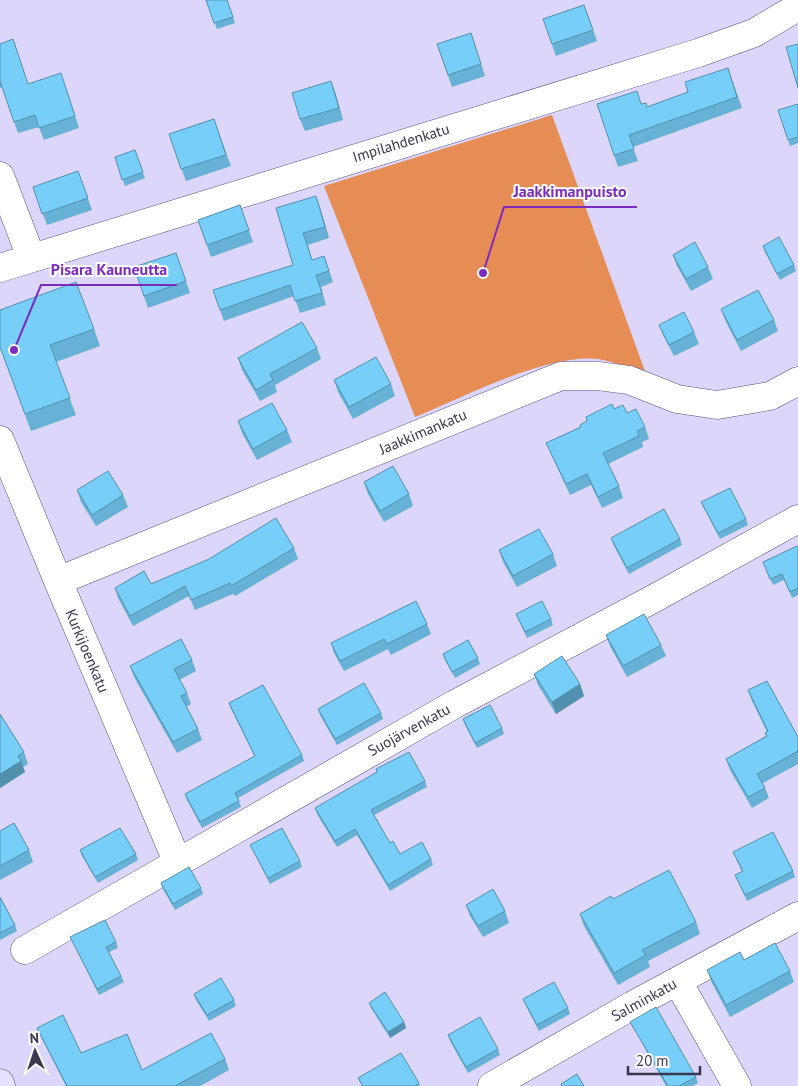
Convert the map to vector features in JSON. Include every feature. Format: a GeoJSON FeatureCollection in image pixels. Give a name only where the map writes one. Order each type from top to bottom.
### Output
{"type":"FeatureCollection","features":[{"type":"Feature","properties":{"kind":"street","name":"Impilahdenkatu"},"geometry":{"type":"LineString","coordinates":[[0,268],[754,34],[798,7]]}},
{"type":"Feature","properties":{"kind":"street"},"geometry":{"type":"LineString","coordinates":[[0,176],[31,257]]}},
{"type":"Feature","properties":{"kind":"street","name":"Jaakkimankatu"},"geometry":{"type":"LineString","coordinates":[[58,581],[562,376],[598,376],[629,380],[677,399],[717,405],[770,396],[798,381]]}},
{"type":"Feature","properties":{"kind":"street","name":"Kurkijoenkatu"},"geometry":{"type":"LineString","coordinates":[[0,440],[58,581],[178,860]]}},
{"type":"Feature","properties":{"kind":"street","name":"Suojärvenkatu"},"geometry":{"type":"LineString","coordinates":[[25,950],[178,860],[455,704],[653,599],[798,519]]}},
{"type":"Feature","properties":{"kind":"street","name":"Salminkatu"},"geometry":{"type":"LineString","coordinates":[[492,1086],[798,916]]}},
{"type":"Feature","properties":{"kind":"street"},"geometry":{"type":"LineString","coordinates":[[678,982],[737,1086]]}},
{"type":"Feature","properties":{"kind":"shaded area"},"geometry":{"type":"Polygon","coordinates":[[[552,115],[646,374],[616,363],[598,359],[578,359],[555,363],[506,378],[415,417],[324,186],[552,115]]]}},
{"type":"Feature","properties":{"kind":"building"},"geometry":{"type":"Polygon","coordinates":[[[206,0],[227,0],[233,17],[214,23],[206,0]]]}},
{"type":"Feature","properties":{"kind":"building"},"geometry":{"type":"Polygon","coordinates":[[[584,5],[593,30],[552,44],[543,19],[584,5]]]}},
{"type":"Feature","properties":{"kind":"building"},"geometry":{"type":"Polygon","coordinates":[[[471,33],[481,64],[448,75],[437,44],[471,33]]]}},
{"type":"Feature","properties":{"kind":"building"},"geometry":{"type":"Polygon","coordinates":[[[13,39],[28,84],[61,73],[75,116],[39,128],[35,115],[14,122],[0,81],[0,44],[13,39]]]}},
{"type":"Feature","properties":{"kind":"building"},"geometry":{"type":"Polygon","coordinates":[[[798,44],[798,88],[786,47],[798,44]]]}},
{"type":"Feature","properties":{"kind":"building"},"geometry":{"type":"Polygon","coordinates":[[[728,68],[737,97],[629,135],[634,149],[614,155],[597,104],[637,91],[641,104],[646,103],[647,107],[688,92],[685,82],[728,68]]]}},
{"type":"Feature","properties":{"kind":"building"},"geometry":{"type":"Polygon","coordinates":[[[331,81],[339,108],[300,119],[292,93],[331,81]]]}},
{"type":"Feature","properties":{"kind":"building"},"geometry":{"type":"Polygon","coordinates":[[[798,104],[798,137],[788,140],[778,110],[798,104]]]}},
{"type":"Feature","properties":{"kind":"building"},"geometry":{"type":"Polygon","coordinates":[[[214,119],[226,155],[181,169],[169,134],[214,119]]]}},
{"type":"Feature","properties":{"kind":"building"},"geometry":{"type":"Polygon","coordinates":[[[135,150],[143,172],[122,180],[115,157],[135,150]]]}},
{"type":"Feature","properties":{"kind":"building"},"geometry":{"type":"Polygon","coordinates":[[[78,171],[88,198],[42,214],[33,187],[78,171]]]}},
{"type":"Feature","properties":{"kind":"building"},"geometry":{"type":"Polygon","coordinates":[[[316,196],[325,227],[303,233],[312,260],[324,256],[329,271],[316,275],[322,293],[295,301],[290,285],[220,310],[213,290],[293,265],[276,208],[316,196]]]}},
{"type":"Feature","properties":{"kind":"building"},"geometry":{"type":"Polygon","coordinates":[[[240,205],[249,230],[207,245],[198,220],[240,205]]]}},
{"type":"Feature","properties":{"kind":"building"},"geometry":{"type":"Polygon","coordinates":[[[779,237],[794,265],[777,274],[763,246],[779,237]]]}},
{"type":"Feature","properties":{"kind":"building"},"geometry":{"type":"Polygon","coordinates":[[[695,242],[708,267],[686,279],[673,255],[695,242]]]}},
{"type":"Feature","properties":{"kind":"building"},"geometry":{"type":"Polygon","coordinates":[[[176,253],[186,281],[144,296],[134,267],[176,253]]]}},
{"type":"Feature","properties":{"kind":"building"},"geometry":{"type":"Polygon","coordinates":[[[76,282],[94,329],[50,345],[70,398],[25,414],[0,347],[0,310],[76,282]]]}},
{"type":"Feature","properties":{"kind":"building"},"geometry":{"type":"Polygon","coordinates":[[[758,290],[774,320],[737,340],[721,309],[758,290]]]}},
{"type":"Feature","properties":{"kind":"building"},"geometry":{"type":"Polygon","coordinates":[[[684,312],[694,332],[669,345],[659,325],[684,312]]]}},
{"type":"Feature","properties":{"kind":"building"},"geometry":{"type":"Polygon","coordinates":[[[302,322],[317,348],[270,374],[273,380],[256,390],[238,358],[302,322]]]}},
{"type":"Feature","properties":{"kind":"building"},"geometry":{"type":"Polygon","coordinates":[[[376,357],[391,384],[349,407],[334,380],[376,357]]]}},
{"type":"Feature","properties":{"kind":"building"},"geometry":{"type":"Polygon","coordinates":[[[272,403],[287,430],[253,449],[238,421],[272,403]]]}},
{"type":"Feature","properties":{"kind":"building"},"geometry":{"type":"Polygon","coordinates":[[[612,404],[614,409],[623,405],[627,413],[636,409],[645,427],[637,431],[639,436],[603,453],[619,486],[598,497],[587,474],[566,484],[546,443],[581,427],[580,425],[587,421],[586,417],[612,404]]]}},
{"type":"Feature","properties":{"kind":"building"},"geometry":{"type":"Polygon","coordinates":[[[393,466],[409,494],[380,511],[364,482],[393,466]]]}},
{"type":"Feature","properties":{"kind":"building"},"geometry":{"type":"Polygon","coordinates":[[[108,471],[123,495],[92,515],[77,490],[108,471]]]}},
{"type":"Feature","properties":{"kind":"building"},"geometry":{"type":"Polygon","coordinates":[[[730,488],[746,519],[718,533],[701,502],[730,488]]]}},
{"type":"Feature","properties":{"kind":"building"},"geometry":{"type":"Polygon","coordinates":[[[664,509],[680,539],[627,568],[611,538],[664,509]]]}},
{"type":"Feature","properties":{"kind":"building"},"geometry":{"type":"Polygon","coordinates":[[[276,518],[294,548],[231,586],[230,583],[191,600],[185,586],[130,616],[115,588],[144,571],[151,584],[209,559],[276,518]]]}},
{"type":"Feature","properties":{"kind":"building"},"geometry":{"type":"Polygon","coordinates":[[[539,529],[553,554],[513,576],[499,550],[539,529]]]}},
{"type":"Feature","properties":{"kind":"building"},"geometry":{"type":"Polygon","coordinates":[[[797,546],[798,588],[790,592],[782,574],[770,579],[763,562],[797,546]]]}},
{"type":"Feature","properties":{"kind":"building"},"geometry":{"type":"Polygon","coordinates":[[[416,601],[427,624],[387,644],[384,639],[340,661],[331,643],[416,601]]]}},
{"type":"Feature","properties":{"kind":"building"},"geometry":{"type":"Polygon","coordinates":[[[542,601],[551,619],[525,632],[516,614],[542,601]]]}},
{"type":"Feature","properties":{"kind":"building"},"geometry":{"type":"Polygon","coordinates":[[[644,614],[661,645],[623,666],[606,635],[644,614]]]}},
{"type":"Feature","properties":{"kind":"building"},"geometry":{"type":"Polygon","coordinates":[[[181,639],[192,660],[174,669],[187,693],[181,696],[198,729],[173,742],[130,666],[181,639]]]}},
{"type":"Feature","properties":{"kind":"building"},"geometry":{"type":"Polygon","coordinates":[[[468,640],[478,658],[452,672],[443,654],[468,640]]]}},
{"type":"Feature","properties":{"kind":"building"},"geometry":{"type":"Polygon","coordinates":[[[562,656],[580,684],[552,702],[534,674],[562,656]]]}},
{"type":"Feature","properties":{"kind":"building"},"geometry":{"type":"Polygon","coordinates":[[[767,681],[798,737],[798,751],[757,774],[765,788],[748,797],[726,759],[767,736],[765,733],[768,731],[748,690],[767,681]]]}},
{"type":"Feature","properties":{"kind":"building"},"geometry":{"type":"Polygon","coordinates":[[[364,683],[381,713],[335,739],[318,709],[364,683]]]}},
{"type":"Feature","properties":{"kind":"building"},"geometry":{"type":"Polygon","coordinates":[[[263,685],[302,755],[235,793],[239,801],[200,822],[185,794],[255,756],[229,703],[263,685]]]}},
{"type":"Feature","properties":{"kind":"building"},"geometry":{"type":"Polygon","coordinates":[[[490,705],[502,728],[475,743],[463,719],[490,705]]]}},
{"type":"Feature","properties":{"kind":"building"},"geometry":{"type":"Polygon","coordinates":[[[0,714],[24,752],[18,756],[21,761],[0,774],[0,714]]]}},
{"type":"Feature","properties":{"kind":"building"},"geometry":{"type":"Polygon","coordinates":[[[409,752],[425,781],[371,810],[390,843],[393,841],[400,854],[422,842],[431,859],[388,885],[355,829],[335,841],[315,808],[377,772],[376,769],[409,752]]]}},
{"type":"Feature","properties":{"kind":"building"},"geometry":{"type":"Polygon","coordinates":[[[14,823],[29,850],[0,866],[0,831],[14,823]]]}},
{"type":"Feature","properties":{"kind":"building"},"geometry":{"type":"Polygon","coordinates":[[[120,828],[136,854],[95,877],[80,850],[120,828]]]}},
{"type":"Feature","properties":{"kind":"building"},"geometry":{"type":"Polygon","coordinates":[[[282,828],[300,861],[268,878],[250,845],[282,828]]]}},
{"type":"Feature","properties":{"kind":"building"},"geometry":{"type":"Polygon","coordinates":[[[773,832],[793,871],[745,895],[735,875],[743,871],[733,852],[773,832]]]}},
{"type":"Feature","properties":{"kind":"building"},"geometry":{"type":"Polygon","coordinates":[[[189,867],[201,888],[173,904],[161,883],[189,867]]]}},
{"type":"Feature","properties":{"kind":"building"},"geometry":{"type":"Polygon","coordinates":[[[669,870],[696,922],[642,950],[646,955],[614,973],[580,914],[611,896],[613,899],[669,870]]]}},
{"type":"Feature","properties":{"kind":"building"},"geometry":{"type":"Polygon","coordinates":[[[493,889],[505,911],[478,926],[466,905],[493,889]]]}},
{"type":"Feature","properties":{"kind":"building"},"geometry":{"type":"Polygon","coordinates":[[[0,897],[15,925],[0,933],[0,897]]]}},
{"type":"Feature","properties":{"kind":"building"},"geometry":{"type":"Polygon","coordinates":[[[105,920],[116,942],[106,947],[121,976],[97,989],[70,937],[105,920]]]}},
{"type":"Feature","properties":{"kind":"building"},"geometry":{"type":"Polygon","coordinates":[[[775,943],[790,971],[726,1005],[707,970],[740,952],[744,960],[775,943]]]}},
{"type":"Feature","properties":{"kind":"building"},"geometry":{"type":"Polygon","coordinates":[[[221,978],[234,1000],[207,1015],[194,994],[221,978]]]}},
{"type":"Feature","properties":{"kind":"building"},"geometry":{"type":"Polygon","coordinates":[[[554,982],[568,1008],[537,1025],[523,999],[554,982]]]}},
{"type":"Feature","properties":{"kind":"building"},"geometry":{"type":"Polygon","coordinates":[[[385,992],[404,1022],[388,1032],[369,1003],[385,992]]]}},
{"type":"Feature","properties":{"kind":"building"},"geometry":{"type":"Polygon","coordinates":[[[656,1007],[696,1077],[679,1086],[668,1086],[630,1022],[656,1007]]]}},
{"type":"Feature","properties":{"kind":"building"},"geometry":{"type":"Polygon","coordinates":[[[63,1015],[81,1053],[127,1034],[142,1070],[211,1033],[225,1059],[175,1086],[67,1086],[37,1028],[63,1015]]]}},
{"type":"Feature","properties":{"kind":"building"},"geometry":{"type":"Polygon","coordinates":[[[480,1017],[498,1049],[466,1067],[448,1035],[480,1017]]]}},
{"type":"Feature","properties":{"kind":"building"},"geometry":{"type":"Polygon","coordinates":[[[401,1053],[419,1083],[415,1086],[363,1086],[358,1078],[401,1053]]]}},
{"type":"Feature","properties":{"kind":"building"},"geometry":{"type":"Polygon","coordinates":[[[577,1074],[584,1086],[562,1086],[561,1084],[577,1074]]]}},
{"type":"Feature","properties":{"kind":"place","name":"Jaakkimanpuisto"},"geometry":{"type":"Point","coordinates":[483,273]}},
{"type":"Feature","properties":{"kind":"place","name":"Pisara Kauneutta"},"geometry":{"type":"Point","coordinates":[14,350]}}]}
